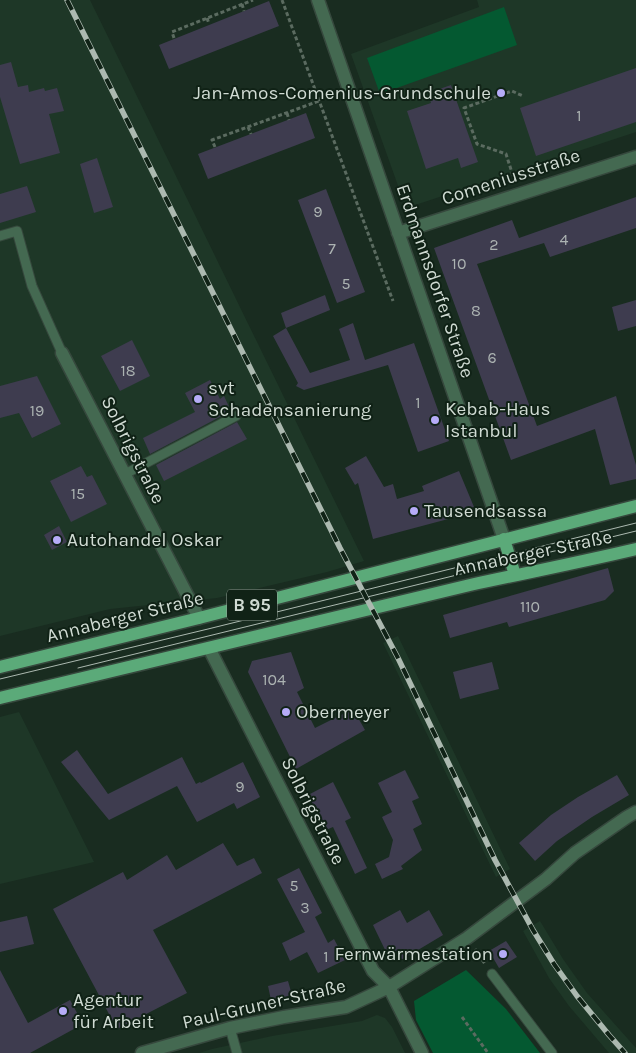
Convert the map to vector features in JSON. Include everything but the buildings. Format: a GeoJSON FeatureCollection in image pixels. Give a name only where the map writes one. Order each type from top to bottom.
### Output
{"type":"FeatureCollection","features":[{"type":"Feature","properties":{"kind":"main road","name":"Annaberger Straße"},"geometry":{"type":"LineString","coordinates":[[0,667],[636,506]]}},
{"type":"Feature","properties":{"kind":"main road","name":"Erdmannsdorfer Straße"},"geometry":{"type":"LineString","coordinates":[[504,539],[515,575]]}},
{"type":"Feature","properties":{"kind":"main road","name":"Annaberger Straße"},"geometry":{"type":"LineString","coordinates":[[0,698],[515,575],[636,549]]}},
{"type":"Feature","properties":{"kind":"street","name":"Erdmannsdorfer Straße"},"geometry":{"type":"LineString","coordinates":[[318,0],[504,539]]}},
{"type":"Feature","properties":{"kind":"street","name":"Comeniusstraße"},"geometry":{"type":"LineString","coordinates":[[398,233],[636,157]]}},
{"type":"Feature","properties":{"kind":"street","name":"Solbrigstraße"},"geometry":{"type":"LineString","coordinates":[[62,353],[199,618]]}},
{"type":"Feature","properties":{"kind":"street","name":"Solbrigstraße"},"geometry":{"type":"LineString","coordinates":[[209,648],[373,971],[389,987],[422,1053]]}},
{"type":"Feature","properties":{"kind":"street","name":"Paul-Gruner-Straße"},"geometry":{"type":"LineString","coordinates":[[142,1053],[230,1028],[346,1007],[389,987],[467,938],[546,879],[575,853],[636,812]]}},
{"type":"Feature","properties":{"kind":"lane"},"geometry":{"type":"LineString","coordinates":[[0,236],[17,231],[32,286],[62,353]]}},
{"type":"Feature","properties":{"kind":"lane"},"geometry":{"type":"LineString","coordinates":[[124,474],[236,416]]}},
{"type":"Feature","properties":{"kind":"lane"},"geometry":{"type":"LineString","coordinates":[[492,974],[552,1053]]}},
{"type":"Feature","properties":{"kind":"lane"},"geometry":{"type":"LineString","coordinates":[[230,1028],[237,1053]]}},
{"type":"Feature","properties":{"kind":"path"},"geometry":{"type":"LineString","coordinates":[[174,38],[172,32],[253,0]]}},
{"type":"Feature","properties":{"kind":"path"},"geometry":{"type":"LineString","coordinates":[[282,0],[392,301]]}},
{"type":"Feature","properties":{"kind":"path"},"geometry":{"type":"LineString","coordinates":[[242,4],[244,11]]}},
{"type":"Feature","properties":{"kind":"path"},"geometry":{"type":"LineString","coordinates":[[207,18],[210,24]]}},
{"type":"Feature","properties":{"kind":"path"},"geometry":{"type":"LineString","coordinates":[[519,194],[506,154],[477,144],[464,108],[512,91],[524,96]]}},
{"type":"Feature","properties":{"kind":"path"},"geometry":{"type":"LineString","coordinates":[[215,147],[212,140],[319,101]]}},
{"type":"Feature","properties":{"kind":"path"},"geometry":{"type":"LineString","coordinates":[[287,113],[289,120]]}},
{"type":"Feature","properties":{"kind":"path"},"geometry":{"type":"LineString","coordinates":[[248,127],[251,134]]}},
{"type":"Feature","properties":{"kind":"path"},"geometry":{"type":"LineString","coordinates":[[467,938],[492,974]]}},
{"type":"Feature","properties":{"kind":"path"},"geometry":{"type":"LineString","coordinates":[[462,1017],[488,1053]]}},
{"type":"Feature","properties":{"kind":"shaded area"},"geometry":{"type":"Polygon","coordinates":[[[0,0],[90,0],[364,561],[327,572],[217,598],[110,609],[0,636],[0,0]]]}},
{"type":"Feature","properties":{"kind":"shaded area","name":"Jan-Amos-Comenius-Grundschule"},"geometry":{"type":"Polygon","coordinates":[[[477,0],[636,0],[636,132],[406,208],[351,54],[479,7],[477,0]]]}},
{"type":"Feature","properties":{"kind":"shaded area"},"geometry":{"type":"Polygon","coordinates":[[[398,636],[510,869],[496,877],[383,643],[398,636]]]}},
{"type":"Feature","properties":{"kind":"shaded area"},"geometry":{"type":"Polygon","coordinates":[[[19,712],[94,862],[0,884],[0,717],[19,712]]]}},
{"type":"Feature","properties":{"kind":"shaded area"},"geometry":{"type":"Polygon","coordinates":[[[540,921],[563,959],[587,993],[636,1048],[636,1053],[609,1053],[569,1006],[549,978],[523,931],[540,921]]]}},
{"type":"Feature","properties":{"kind":"shaded area"},"geometry":{"type":"Polygon","coordinates":[[[377,1015],[385,1018],[392,1027],[405,1053],[199,1053],[272,1036],[362,1021],[377,1015]]]}},
{"type":"Feature","properties":{"kind":"green space"},"geometry":{"type":"Polygon","coordinates":[[[504,7],[517,45],[380,94],[367,58],[504,7]]]}},
{"type":"Feature","properties":{"kind":"green space"},"geometry":{"type":"Polygon","coordinates":[[[466,970],[506,1009],[540,1053],[433,1053],[416,1020],[414,1001],[466,970]]]}},
{"type":"Feature","properties":{"kind":"tram line"},"geometry":{"type":"LineString","coordinates":[[0,679],[636,523]]}},
{"type":"Feature","properties":{"kind":"tram line"},"geometry":{"type":"LineString","coordinates":[[78,668],[636,531]]}},
{"type":"Feature","properties":{"kind":"railway"},"geometry":{"type":"LineString","coordinates":[[67,0],[340,548],[398,658],[495,860],[554,964],[577,996],[625,1053]]}},
{"type":"Feature","properties":{"kind":"place","name":"Jan-Amos-Comenius-Grundschule"},"geometry":{"type":"Point","coordinates":[501,93]}},
{"type":"Feature","properties":{"kind":"place","name":"svt Schadensanierung"},"geometry":{"type":"Point","coordinates":[198,399]}},
{"type":"Feature","properties":{"kind":"place","name":"Kebab-Haus Istanbul"},"geometry":{"type":"Point","coordinates":[435,420]}},
{"type":"Feature","properties":{"kind":"place","name":"Tausendsassa"},"geometry":{"type":"Point","coordinates":[414,511]}},
{"type":"Feature","properties":{"kind":"place","name":"Autohandel Oskar"},"geometry":{"type":"Point","coordinates":[57,540]}},
{"type":"Feature","properties":{"kind":"place","name":"Obermeyer"},"geometry":{"type":"Point","coordinates":[286,712]}},
{"type":"Feature","properties":{"kind":"place","name":"Fernwärmestation"},"geometry":{"type":"Point","coordinates":[503,954]}},
{"type":"Feature","properties":{"kind":"place","name":"Agentur für Arbeit"},"geometry":{"type":"Point","coordinates":[63,1011]}}]}
